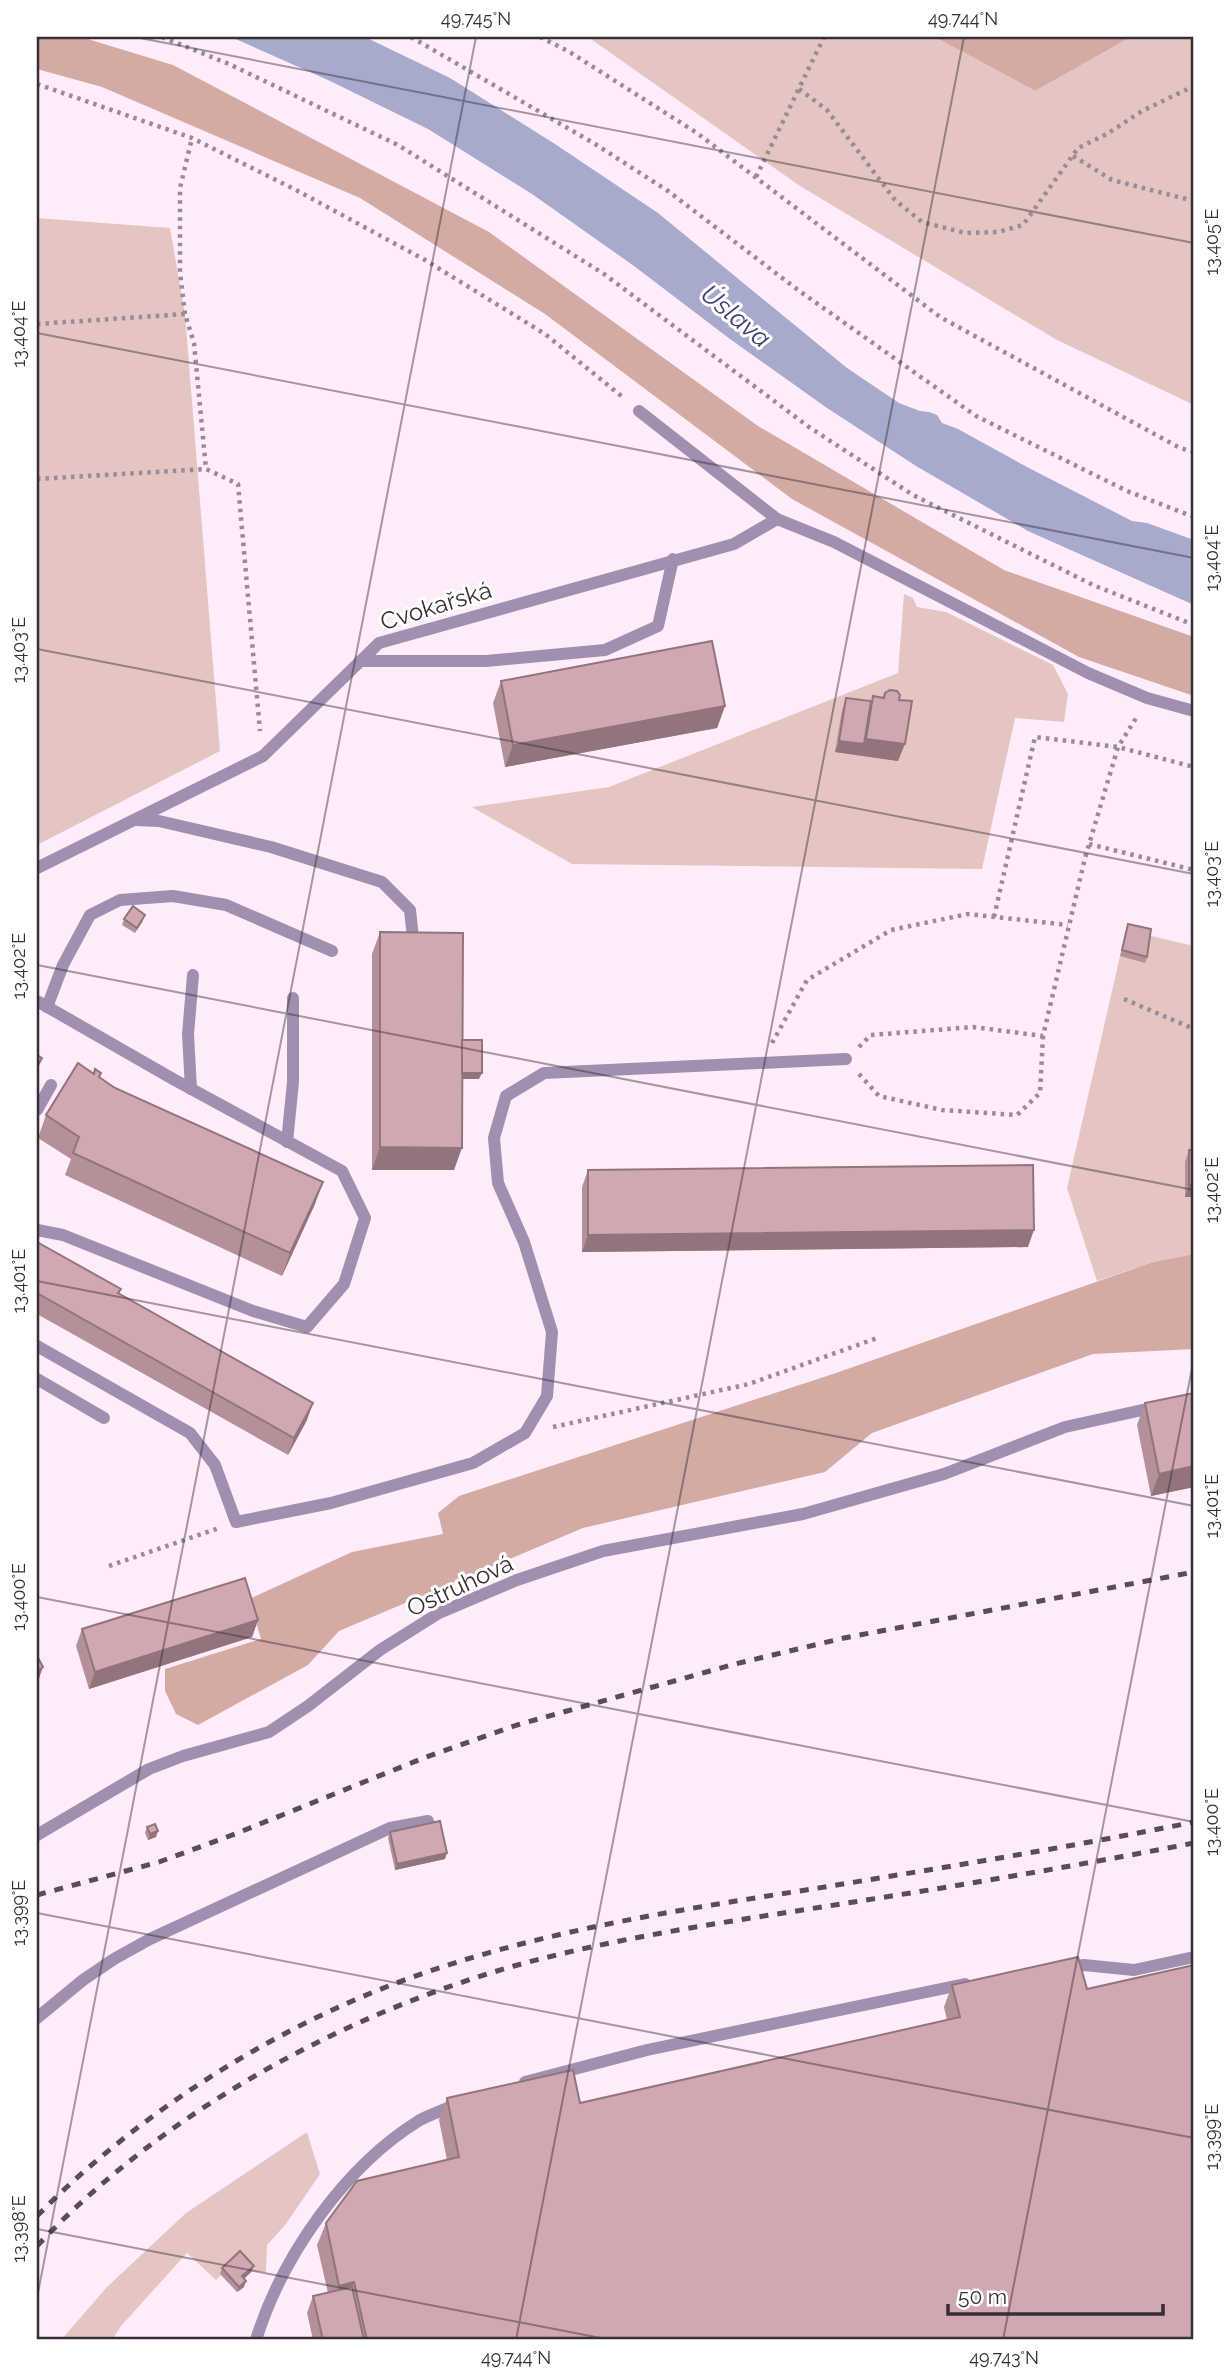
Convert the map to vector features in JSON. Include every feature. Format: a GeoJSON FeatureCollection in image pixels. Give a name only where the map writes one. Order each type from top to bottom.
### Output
{"type":"FeatureCollection","features":[{"type":"Feature","properties":{"kind":"lane"},"geometry":{"type":"LineString","coordinates":[[639,411],[777,519],[834,542],[1088,673],[1147,698],[1194,711]]}},
{"type":"Feature","properties":{"kind":"lane","name":"Cvokařská"},"geometry":{"type":"LineString","coordinates":[[37,868],[263,756],[379,643],[734,544],[777,519]]}},
{"type":"Feature","properties":{"kind":"lane"},"geometry":{"type":"LineString","coordinates":[[360,661],[486,662],[605,650],[658,626],[673,559]]}},
{"type":"Feature","properties":{"kind":"lane"},"geometry":{"type":"LineString","coordinates":[[135,820],[159,821],[271,848],[382,882],[410,911],[415,955]]}},
{"type":"Feature","properties":{"kind":"lane"},"geometry":{"type":"LineString","coordinates":[[37,1230],[63,1235],[253,1311],[307,1327],[344,1284],[365,1218],[342,1171],[42,1004],[90,915],[120,900],[173,896],[226,905],[332,951]]}},
{"type":"Feature","properties":{"kind":"lane"},"geometry":{"type":"LineString","coordinates":[[191,1089],[188,1034],[193,975]]}},
{"type":"Feature","properties":{"kind":"lane"},"geometry":{"type":"LineString","coordinates":[[287,1142],[293,1082],[293,998]]}},
{"type":"Feature","properties":{"kind":"lane"},"geometry":{"type":"LineString","coordinates":[[37,1346],[190,1433],[215,1465],[236,1522],[331,1503],[473,1463],[525,1433],[547,1396],[552,1332],[524,1242],[498,1183],[494,1138],[506,1096],[544,1073],[846,1059]]}},
{"type":"Feature","properties":{"kind":"lane"},"geometry":{"type":"LineString","coordinates":[[37,1110],[51,1085]]}},
{"type":"Feature","properties":{"kind":"lane"},"geometry":{"type":"LineString","coordinates":[[37,1379],[104,1418]]}},
{"type":"Feature","properties":{"kind":"lane","name":"Ostruhová"},"geometry":{"type":"LineString","coordinates":[[37,1835],[149,1769],[183,1756],[269,1732],[308,1706],[380,1650],[439,1613],[517,1580],[603,1551],[803,1514],[944,1474],[1065,1427],[1167,1405]]}},
{"type":"Feature","properties":{"kind":"lane"},"geometry":{"type":"LineString","coordinates":[[37,2018],[83,1980],[150,1939],[390,1828],[428,1821]]}},
{"type":"Feature","properties":{"kind":"lane"},"geometry":{"type":"LineString","coordinates":[[1058,1969],[1084,1965],[1134,1970],[1194,1957]]}},
{"type":"Feature","properties":{"kind":"lane"},"geometry":{"type":"LineString","coordinates":[[510,2087],[647,2050],[980,1981]]}},
{"type":"Feature","properties":{"kind":"lane"},"geometry":{"type":"LineString","coordinates":[[256,2340],[264,2313],[292,2256],[326,2206],[361,2167],[403,2132],[422,2119],[473,2098]]}},
{"type":"Feature","properties":{"kind":"path"},"geometry":{"type":"LineString","coordinates":[[162,37],[290,93],[398,145],[604,274],[809,427],[913,495],[1093,585],[1194,625]]}},
{"type":"Feature","properties":{"kind":"path"},"geometry":{"type":"LineString","coordinates":[[411,37],[507,92],[668,191],[798,290],[976,416],[1127,491],[1194,517]]}},
{"type":"Feature","properties":{"kind":"path"},"geometry":{"type":"LineString","coordinates":[[540,37],[568,51],[697,133],[940,317],[1180,448],[1194,452]]}},
{"type":"Feature","properties":{"kind":"path"},"geometry":{"type":"LineString","coordinates":[[755,177],[824,37]]}},
{"type":"Feature","properties":{"kind":"path"},"geometry":{"type":"LineString","coordinates":[[37,84],[192,138],[296,190],[425,260],[545,334],[639,411]]}},
{"type":"Feature","properties":{"kind":"path"},"geometry":{"type":"LineString","coordinates":[[799,89],[827,110],[895,200],[922,222],[965,233],[998,232],[1023,225],[1078,148],[1107,134],[1142,111],[1194,86]]}},
{"type":"Feature","properties":{"kind":"path"},"geometry":{"type":"LineString","coordinates":[[192,138],[180,188],[180,272],[185,314],[194,343],[206,469]]}},
{"type":"Feature","properties":{"kind":"path"},"geometry":{"type":"LineString","coordinates":[[1073,156],[1112,180],[1194,201]]}},
{"type":"Feature","properties":{"kind":"path"},"geometry":{"type":"LineString","coordinates":[[37,324],[185,314]]}},
{"type":"Feature","properties":{"kind":"path"},"geometry":{"type":"LineString","coordinates":[[37,479],[206,469],[238,484],[263,756]]}},
{"type":"Feature","properties":{"kind":"path"},"geometry":{"type":"LineString","coordinates":[[1043,1036],[973,1027],[871,1035],[846,1059],[879,1096],[942,1110],[1017,1115],[1040,1093],[1043,1036],[1068,925],[1118,747],[1131,729]]}},
{"type":"Feature","properties":{"kind":"path"},"geometry":{"type":"LineString","coordinates":[[994,917],[1035,737],[1118,747],[1194,768]]}},
{"type":"Feature","properties":{"kind":"path"},"geometry":{"type":"LineString","coordinates":[[1089,844],[1194,870]]}},
{"type":"Feature","properties":{"kind":"path"},"geometry":{"type":"LineString","coordinates":[[762,1062],[807,980],[891,930],[968,914],[1068,925]]}},
{"type":"Feature","properties":{"kind":"path"},"geometry":{"type":"LineString","coordinates":[[1124,999],[1194,1029]]}},
{"type":"Feature","properties":{"kind":"path"},"geometry":{"type":"LineString","coordinates":[[525,1433],[749,1384],[880,1338]]}},
{"type":"Feature","properties":{"kind":"path"},"geometry":{"type":"LineString","coordinates":[[109,1566],[236,1522]]}},
{"type":"Feature","properties":{"kind":"shaded area"},"geometry":{"type":"Polygon","coordinates":[[[37,37],[81,37],[173,65],[489,232],[758,426],[1004,570],[1194,637],[1194,696],[1079,657],[792,499],[545,314],[360,198],[102,87],[37,69],[37,37]]]}},
{"type":"Feature","properties":{"kind":"shaded area"},"geometry":{"type":"Polygon","coordinates":[[[588,37],[935,37],[1035,91],[1131,37],[1194,37],[1194,405],[1057,340],[800,186],[588,37]]]}},
{"type":"Feature","properties":{"kind":"shaded area"},"geometry":{"type":"Polygon","coordinates":[[[935,37],[1131,37],[1035,91],[935,37]]]}},
{"type":"Feature","properties":{"kind":"shaded area"},"geometry":{"type":"Polygon","coordinates":[[[37,218],[170,228],[185,314],[220,751],[37,845],[37,218]]]}},
{"type":"Feature","properties":{"kind":"shaded area"},"geometry":{"type":"Polygon","coordinates":[[[904,594],[913,598],[917,607],[946,612],[1053,665],[1068,694],[1064,722],[1015,718],[982,869],[572,864],[472,807],[609,787],[898,673],[904,594]]]}},
{"type":"Feature","properties":{"kind":"shaded area"},"geometry":{"type":"Polygon","coordinates":[[[1126,930],[1194,946],[1194,1254],[1153,1262],[1097,1281],[1067,1188],[1126,930]]]}},
{"type":"Feature","properties":{"kind":"shaded area"},"geometry":{"type":"Polygon","coordinates":[[[1194,1254],[1194,1349],[1093,1354],[872,1433],[825,1472],[583,1528],[339,1631],[308,1665],[198,1725],[176,1714],[165,1691],[165,1669],[261,1639],[249,1599],[352,1552],[443,1534],[438,1513],[459,1496],[833,1374],[1153,1262],[1194,1254]]]}},
{"type":"Feature","properties":{"kind":"shaded area"},"geometry":{"type":"Polygon","coordinates":[[[307,2132],[320,2174],[286,2224],[267,2245],[266,2272],[251,2272],[238,2258],[216,2280],[187,2253],[121,2326],[112,2340],[61,2340],[107,2287],[186,2213],[307,2132]]]}},
{"type":"Feature","properties":{"kind":"water","name":"Úslava"},"geometry":{"type":"Polygon","coordinates":[[[231,37],[365,37],[450,78],[658,213],[847,368],[899,403],[937,415],[942,423],[1132,521],[1147,523],[1194,540],[1194,605],[1028,531],[916,466],[827,408],[532,194],[428,129],[231,37]]]}},
{"type":"Feature","properties":{"kind":"building"},"geometry":{"type":"Polygon","coordinates":[[[712,641],[725,706],[513,745],[501,681],[712,641]]]}},
{"type":"Feature","properties":{"kind":"building"},"geometry":{"type":"Polygon","coordinates":[[[890,690],[897,691],[899,700],[912,701],[905,744],[866,739],[873,696],[884,698],[885,693],[890,690]]]}},
{"type":"Feature","properties":{"kind":"building"},"geometry":{"type":"Polygon","coordinates":[[[846,698],[871,701],[864,744],[839,741],[846,698]]]}},
{"type":"Feature","properties":{"kind":"building"},"geometry":{"type":"Polygon","coordinates":[[[133,906],[145,915],[137,928],[124,919],[133,906]]]}},
{"type":"Feature","properties":{"kind":"building"},"geometry":{"type":"Polygon","coordinates":[[[1128,924],[1151,929],[1147,957],[1122,950],[1128,924]]]}},
{"type":"Feature","properties":{"kind":"building"},"geometry":{"type":"Polygon","coordinates":[[[380,932],[463,933],[462,1148],[380,1147],[380,932]]]}},
{"type":"Feature","properties":{"kind":"building"},"geometry":{"type":"Polygon","coordinates":[[[462,1040],[482,1040],[482,1073],[462,1073],[462,1040]]]}},
{"type":"Feature","properties":{"kind":"building"},"geometry":{"type":"Polygon","coordinates":[[[78,1063],[94,1074],[95,1069],[101,1073],[99,1077],[115,1088],[323,1182],[290,1253],[73,1153],[79,1137],[46,1115],[78,1063]]]}},
{"type":"Feature","properties":{"kind":"building"},"geometry":{"type":"Polygon","coordinates":[[[1189,1150],[1194,1150],[1194,1185],[1189,1185],[1189,1150]]]}},
{"type":"Feature","properties":{"kind":"building"},"geometry":{"type":"Polygon","coordinates":[[[1033,1165],[1034,1230],[588,1235],[588,1170],[1033,1165]]]}},
{"type":"Feature","properties":{"kind":"building"},"geometry":{"type":"Polygon","coordinates":[[[37,1242],[121,1289],[118,1293],[313,1403],[294,1438],[37,1293],[37,1242]]]}},
{"type":"Feature","properties":{"kind":"building"},"geometry":{"type":"Polygon","coordinates":[[[1194,1393],[1194,1466],[1159,1474],[1145,1403],[1194,1393]]]}},
{"type":"Feature","properties":{"kind":"building"},"geometry":{"type":"Polygon","coordinates":[[[245,1578],[258,1620],[95,1672],[82,1629],[245,1578]]]}},
{"type":"Feature","properties":{"kind":"building"},"geometry":{"type":"Polygon","coordinates":[[[37,1656],[43,1667],[37,1671],[37,1656]]]}},
{"type":"Feature","properties":{"kind":"building"},"geometry":{"type":"Polygon","coordinates":[[[440,1821],[447,1853],[397,1864],[390,1832],[440,1821]]]}},
{"type":"Feature","properties":{"kind":"building"},"geometry":{"type":"Polygon","coordinates":[[[155,1824],[158,1831],[150,1834],[147,1827],[155,1824]]]}},
{"type":"Feature","properties":{"kind":"building"},"geometry":{"type":"Polygon","coordinates":[[[1078,1957],[1087,1989],[1194,1965],[1194,2340],[367,2340],[354,2282],[339,2286],[326,2223],[357,2181],[459,2157],[447,2098],[573,2070],[580,2103],[960,2017],[952,1985],[1078,1957]]]}},
{"type":"Feature","properties":{"kind":"building"},"geometry":{"type":"Polygon","coordinates":[[[240,2251],[254,2266],[242,2276],[246,2281],[239,2287],[222,2268],[240,2251]]]}},
{"type":"Feature","properties":{"kind":"building"},"geometry":{"type":"Polygon","coordinates":[[[352,2287],[364,2340],[323,2340],[313,2296],[352,2287]]]}},
{"type":"Feature","properties":{"kind":"railway"},"geometry":{"type":"LineString","coordinates":[[37,1895],[159,1862],[426,1757],[517,1725],[735,1664],[844,1638],[1194,1572]]}},
{"type":"Feature","properties":{"kind":"railway"},"geometry":{"type":"LineString","coordinates":[[37,2216],[122,2140],[218,2072],[321,2015],[427,1972],[520,1944],[614,1923],[1000,1858],[1194,1822]]}},
{"type":"Feature","properties":{"kind":"railway"},"geometry":{"type":"LineString","coordinates":[[37,2246],[86,2198],[140,2153],[197,2112],[319,2041],[448,1987],[514,1966],[645,1936],[989,1880],[1194,1843]]}}]}
